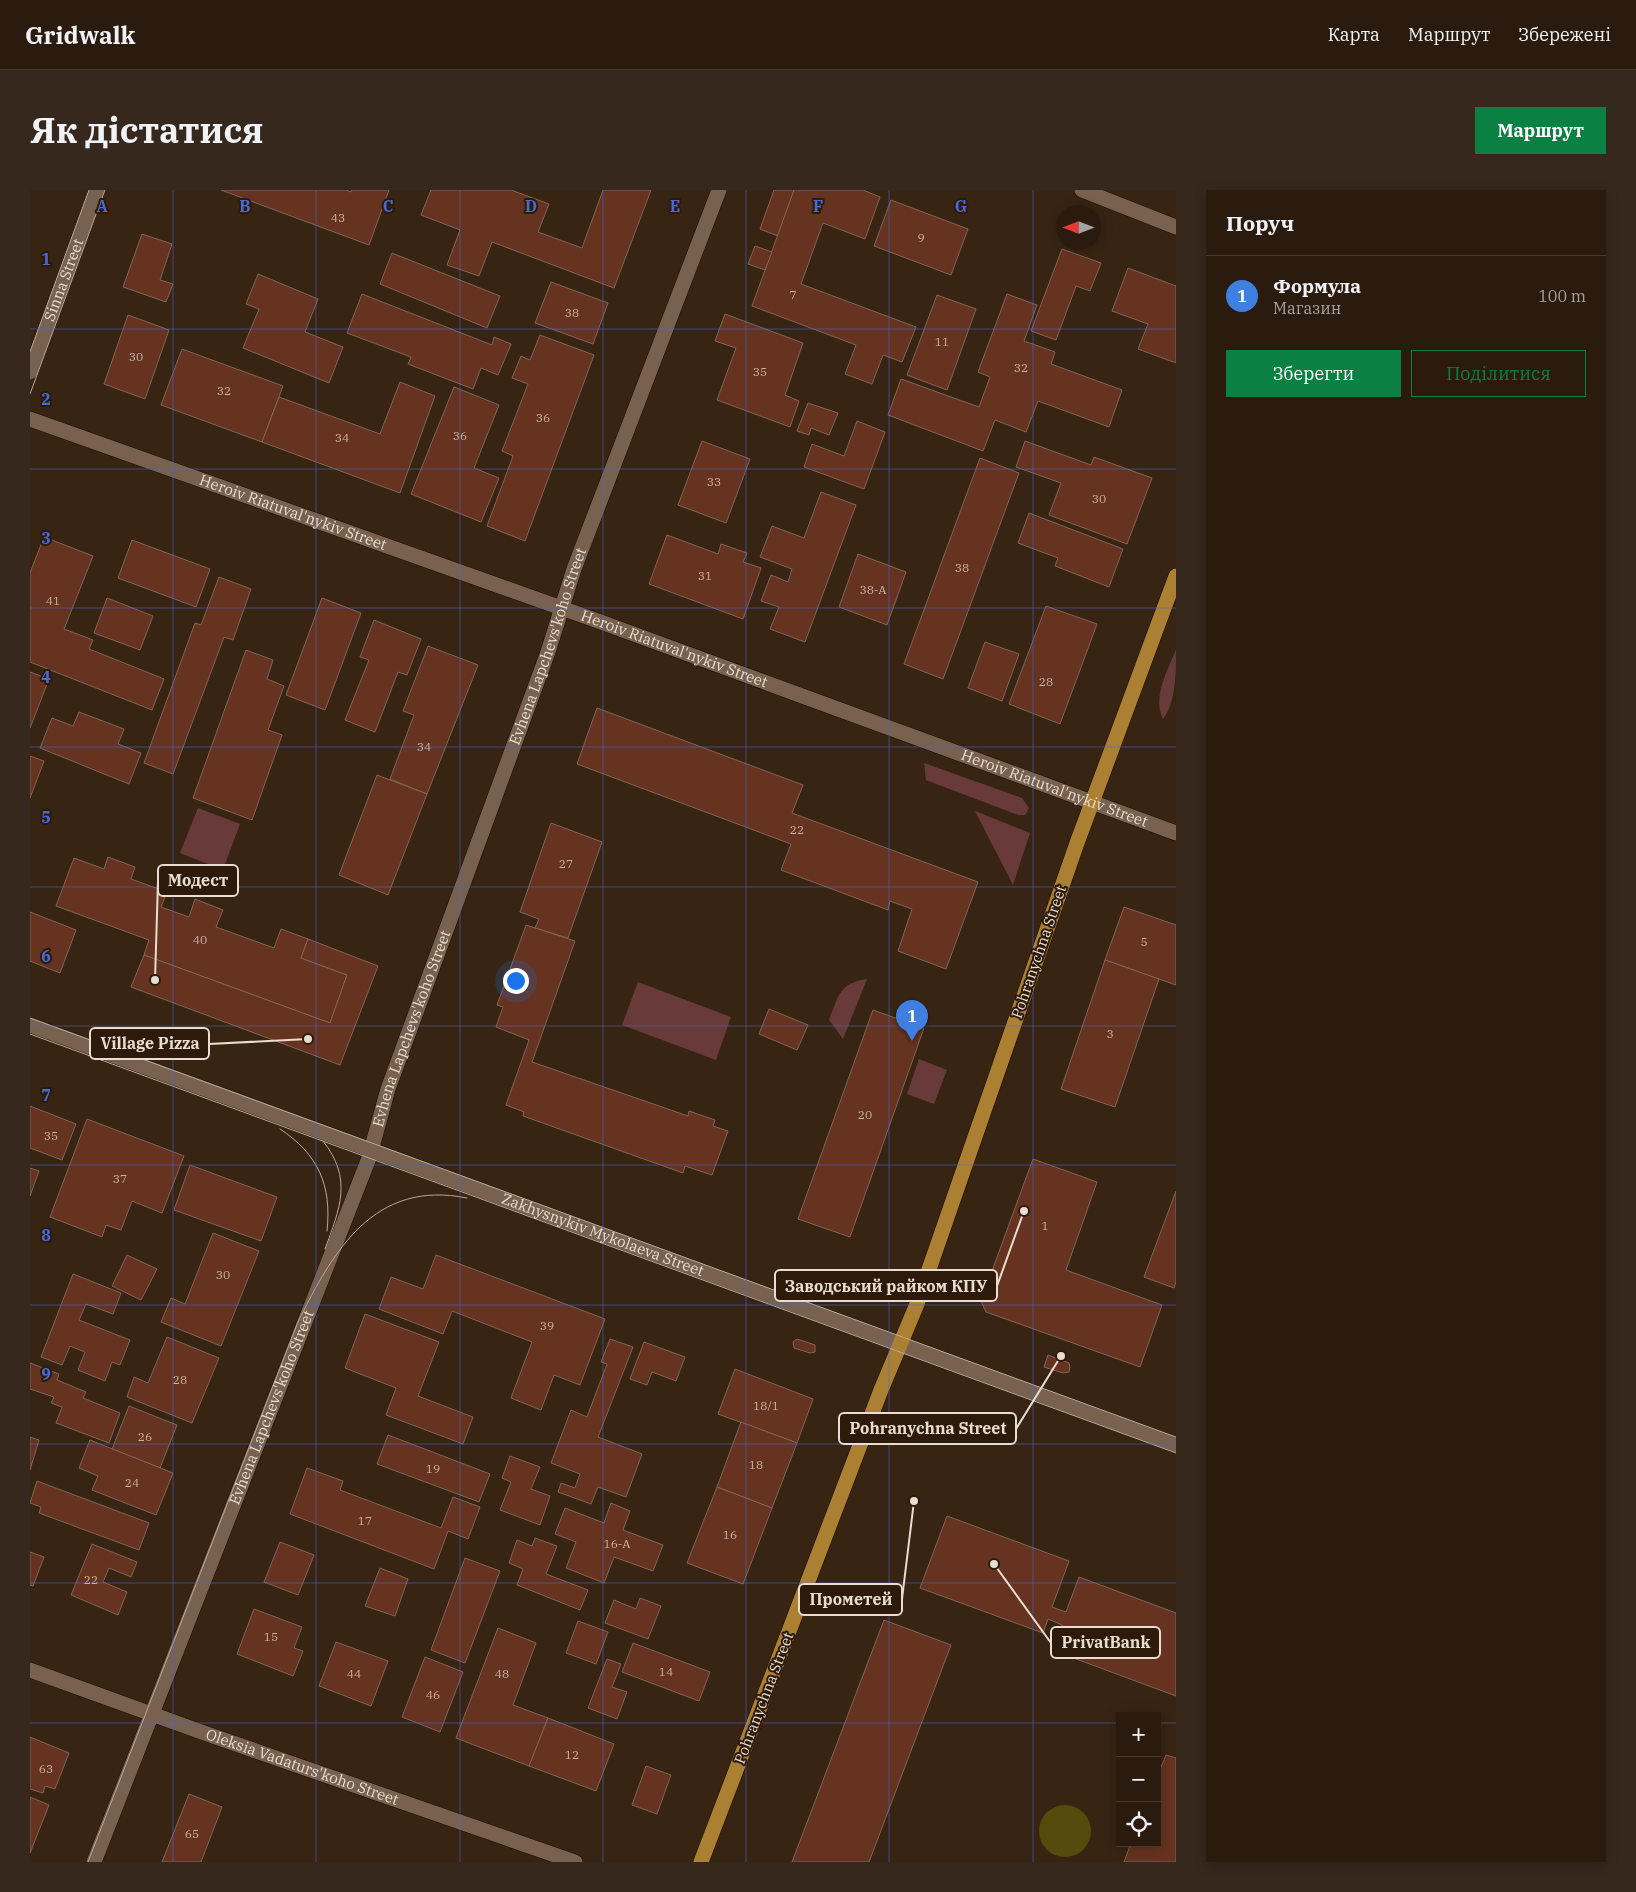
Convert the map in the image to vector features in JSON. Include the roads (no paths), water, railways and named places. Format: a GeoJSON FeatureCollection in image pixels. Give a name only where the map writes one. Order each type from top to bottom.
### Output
{"type":"FeatureCollection","features":[{"type":"Feature","properties":{"kind":"main road","name":"Pohranychna Street"},"geometry":{"type":"LineString","coordinates":[[701,1862],[875,1405],[920,1295],[1093,801],[1176,576]]}},
{"type":"Feature","properties":{"kind":"street","name":"Sinna Street"},"geometry":{"type":"LineString","coordinates":[[30,372],[97,190]]}},
{"type":"Feature","properties":{"kind":"street","name":"Evhena Lapchevs'koho Street"},"geometry":{"type":"LineString","coordinates":[[94,1862],[372,1151],[388,1089],[562,608],[574,569],[719,190]]}},
{"type":"Feature","properties":{"kind":"street"},"geometry":{"type":"LineString","coordinates":[[1093,191],[1176,226]]}},
{"type":"Feature","properties":{"kind":"street","name":"Heroiv Riatuval'nykiv Street"},"geometry":{"type":"LineString","coordinates":[[30,419],[562,608],[1176,833]]}},
{"type":"Feature","properties":{"kind":"street","name":"Zakhysnykiv Mykolaeva Street"},"geometry":{"type":"LineString","coordinates":[[30,1025],[1176,1445]]}},
{"type":"Feature","properties":{"kind":"street","name":"Oleksia Vadaturs'koho Street"},"geometry":{"type":"LineString","coordinates":[[30,1670],[575,1862]]}},
{"type":"Feature","properties":{"kind":"tram line"},"geometry":{"type":"LineString","coordinates":[[30,352],[89,190]]}},
{"type":"Feature","properties":{"kind":"tram line"},"geometry":{"type":"LineString","coordinates":[[30,394],[105,190]]}},
{"type":"Feature","properties":{"kind":"tram line"},"geometry":{"type":"LineString","coordinates":[[30,1018],[1176,1437]]}},
{"type":"Feature","properties":{"kind":"tram line"},"geometry":{"type":"LineString","coordinates":[[30,1034],[1176,1453]]}},
{"type":"Feature","properties":{"kind":"tram line"},"geometry":{"type":"LineString","coordinates":[[280,1129],[304,1149],[320,1172],[327,1199],[327,1231]]}},
{"type":"Feature","properties":{"kind":"tram line"},"geometry":{"type":"LineString","coordinates":[[323,1141],[338,1168],[341,1181],[339,1207],[325,1249]]}},
{"type":"Feature","properties":{"kind":"tram line"},"geometry":{"type":"LineString","coordinates":[[88,1862],[298,1322],[311,1296],[342,1247],[361,1226],[382,1210],[406,1199],[434,1195],[467,1198]]}},
{"type":"Feature","properties":{"kind":"place","name":"Модест"},"geometry":{"type":"Point","coordinates":[155,980]}},
{"type":"Feature","properties":{"kind":"place","name":"Village Pizza"},"geometry":{"type":"Point","coordinates":[308,1039]}},
{"type":"Feature","properties":{"kind":"place","name":"Формула"},"geometry":{"type":"Point","coordinates":[912,1041]}},
{"type":"Feature","properties":{"kind":"place","name":"Заводський райком КПУ"},"geometry":{"type":"Point","coordinates":[1024,1211]}},
{"type":"Feature","properties":{"kind":"place","name":"Pohranychna Street"},"geometry":{"type":"Point","coordinates":[1061,1356]}},
{"type":"Feature","properties":{"kind":"place","name":"Прометей"},"geometry":{"type":"Point","coordinates":[914,1501]}},
{"type":"Feature","properties":{"kind":"place","name":"PrivatBank"},"geometry":{"type":"Point","coordinates":[994,1564]}}]}
